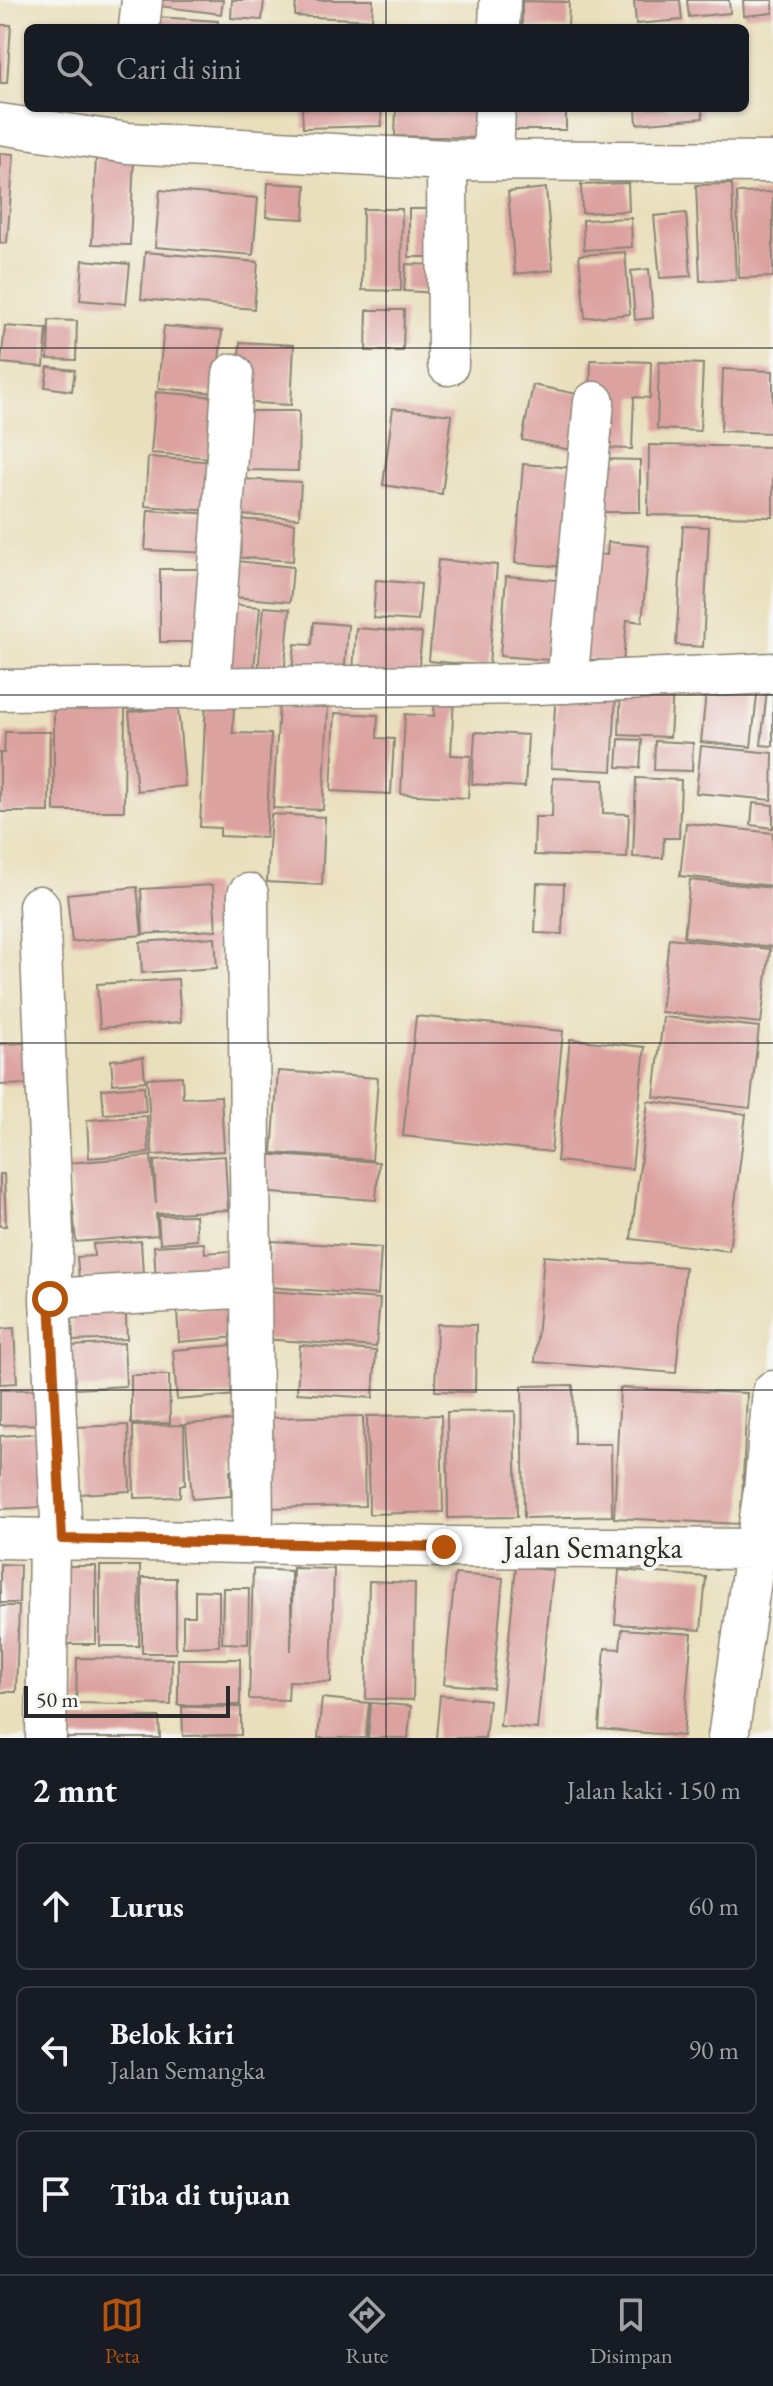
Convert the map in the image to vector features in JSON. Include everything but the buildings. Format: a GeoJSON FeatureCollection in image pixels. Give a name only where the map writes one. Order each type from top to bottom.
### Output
{"type":"FeatureCollection","features":[{"type":"Feature","properties":{"kind":"street"},"geometry":{"type":"LineString","coordinates":[[139,24],[142,0]]}},
{"type":"Feature","properties":{"kind":"street"},"geometry":{"type":"LineString","coordinates":[[499,24],[500,0]]}},
{"type":"Feature","properties":{"kind":"street"},"geometry":{"type":"LineString","coordinates":[[493,159],[495,112]]}},
{"type":"Feature","properties":{"kind":"street"},"geometry":{"type":"LineString","coordinates":[[0,124],[130,125],[447,160],[681,164],[773,162]]}},
{"type":"Feature","properties":{"kind":"street"},"geometry":{"type":"LineString","coordinates":[[447,160],[448,365]]}},
{"type":"Feature","properties":{"kind":"street"},"geometry":{"type":"LineString","coordinates":[[210,687],[233,374]]}},
{"type":"Feature","properties":{"kind":"street"},"geometry":{"type":"LineString","coordinates":[[567,683],[594,402]]}},
{"type":"Feature","properties":{"kind":"street"},"geometry":{"type":"LineString","coordinates":[[0,690],[567,683],[773,673]]}},
{"type":"Feature","properties":{"kind":"street"},"geometry":{"type":"LineString","coordinates":[[248,894],[253,1543]]}},
{"type":"Feature","properties":{"kind":"street"},"geometry":{"type":"LineString","coordinates":[[39,906],[53,1233],[50,1299],[55,1539],[46,1738]]}},
{"type":"Feature","properties":{"kind":"street"},"geometry":{"type":"LineString","coordinates":[[50,1299],[252,1287]]}},
{"type":"Feature","properties":{"kind":"street"},"geometry":{"type":"LineString","coordinates":[[728,1738],[764,1490],[773,1391]]}},
{"type":"Feature","properties":{"kind":"street","name":"Jalan Semangka"},"geometry":{"type":"LineString","coordinates":[[0,1538],[755,1549]]}},
{"type":"Feature","properties":{"kind":"route"},"geometry":{"type":"LineString","coordinates":[[50,1299],[62,1539],[444,1547]]}}]}
